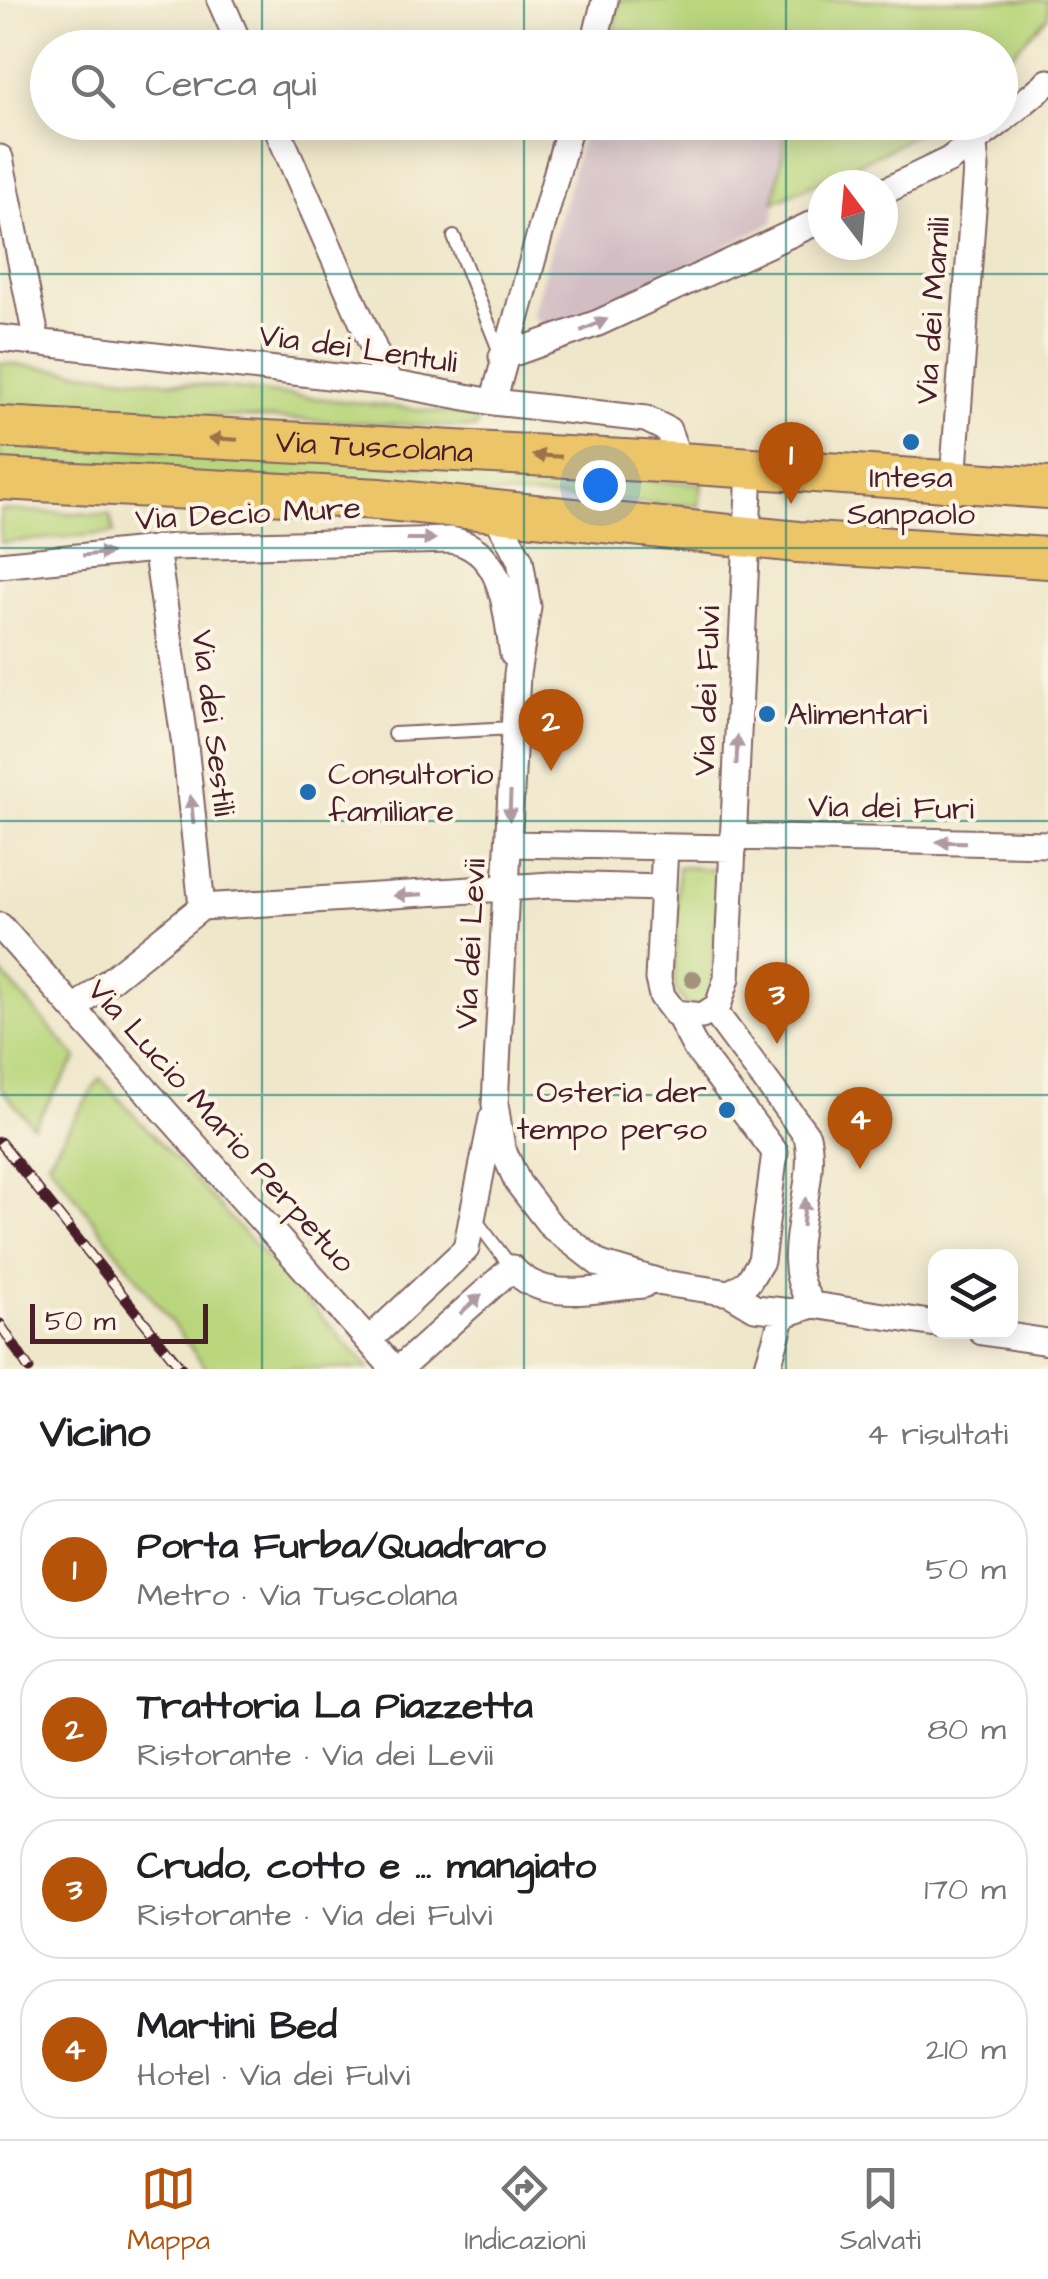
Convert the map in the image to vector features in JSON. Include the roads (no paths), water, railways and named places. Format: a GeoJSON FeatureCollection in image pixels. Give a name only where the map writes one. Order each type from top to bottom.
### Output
{"type":"FeatureCollection","features":[{"type":"Feature","properties":{"kind":"main road","name":"Via Tuscolana"},"geometry":{"type":"LineString","coordinates":[[0,428],[680,463],[1048,488]]}},
{"type":"Feature","properties":{"kind":"main road","name":"Via Tuscolana"},"geometry":{"type":"LineString","coordinates":[[0,479],[492,508],[746,537],[1048,558]]}},
{"type":"Feature","properties":{"kind":"street"},"geometry":{"type":"LineString","coordinates":[[220,0],[233,30]]}},
{"type":"Feature","properties":{"kind":"street"},"geometry":{"type":"LineString","coordinates":[[597,30],[604,0]]}},
{"type":"Feature","properties":{"kind":"street"},"geometry":{"type":"LineString","coordinates":[[1018,107],[1048,82]]}},
{"type":"Feature","properties":{"kind":"street"},"geometry":{"type":"LineString","coordinates":[[282,140],[388,383]]}},
{"type":"Feature","properties":{"kind":"street"},"geometry":{"type":"LineString","coordinates":[[493,402],[502,357],[566,140]]}},
{"type":"Feature","properties":{"kind":"street"},"geometry":{"type":"LineString","coordinates":[[898,184],[979,140]]}},
{"type":"Feature","properties":{"kind":"street","name":"Via dei Mamili"},"geometry":{"type":"LineString","coordinates":[[953,482],[976,168],[974,144]]}},
{"type":"Feature","properties":{"kind":"street"},"geometry":{"type":"LineString","coordinates":[[0,158],[37,342]]}},
{"type":"Feature","properties":{"kind":"street"},"geometry":{"type":"LineString","coordinates":[[502,357],[598,323],[808,226]]}},
{"type":"Feature","properties":{"kind":"street","name":"Via dei Lentuli"},"geometry":{"type":"LineString","coordinates":[[0,338],[388,383],[493,402],[655,421],[672,434],[680,463]]}},
{"type":"Feature","properties":{"kind":"street"},"geometry":{"type":"LineString","coordinates":[[746,537],[750,468]]}},
{"type":"Feature","properties":{"kind":"street","name":"Via dei Levii"},"geometry":{"type":"LineString","coordinates":[[492,508],[520,560],[528,590],[516,674],[495,1104]]}},
{"type":"Feature","properties":{"kind":"street","name":"Via dei Fulvi"},"geometry":{"type":"LineString","coordinates":[[714,1012],[726,986],[746,537]]}},
{"type":"Feature","properties":{"kind":"street","name":"Via Decio Mure"},"geometry":{"type":"LineString","coordinates":[[0,564],[156,548],[440,539],[469,546],[492,564]]}},
{"type":"Feature","properties":{"kind":"street","name":"Via dei Sestili"},"geometry":{"type":"LineString","coordinates":[[156,548],[186,745],[202,906]]}},
{"type":"Feature","properties":{"kind":"street","name":"Via dei Levii"},"geometry":{"type":"LineString","coordinates":[[492,564],[516,674]]}},
{"type":"Feature","properties":{"kind":"street","name":"Via dei Furi"},"geometry":{"type":"LineString","coordinates":[[508,844],[1048,844]]}},
{"type":"Feature","properties":{"kind":"street"},"geometry":{"type":"LineString","coordinates":[[665,847],[658,980],[666,1002],[680,1016],[695,1047],[775,1152],[761,1261],[748,1282],[730,1294]]}},
{"type":"Feature","properties":{"kind":"street"},"geometry":{"type":"LineString","coordinates":[[74,1008],[202,906],[505,888],[662,888]]}},
{"type":"Feature","properties":{"kind":"street","name":"Via Lucio Mario Perpetuo"},"geometry":{"type":"LineString","coordinates":[[0,926],[396,1369]]}},
{"type":"Feature","properties":{"kind":"street"},"geometry":{"type":"LineString","coordinates":[[680,1016],[714,1012],[806,1136],[809,1159],[798,1274],[813,1306]]}},
{"type":"Feature","properties":{"kind":"street"},"geometry":{"type":"LineString","coordinates":[[369,1340],[458,1259],[470,1240],[495,1104]]}},
{"type":"Feature","properties":{"kind":"street"},"geometry":{"type":"LineString","coordinates":[[495,1104],[502,1148],[512,1174],[551,1226],[600,1264],[663,1283],[730,1294],[748,1306],[784,1312],[813,1306],[928,1323]]}},
{"type":"Feature","properties":{"kind":"street"},"geometry":{"type":"LineString","coordinates":[[396,1369],[512,1268],[528,1285],[546,1291],[663,1283]]}},
{"type":"Feature","properties":{"kind":"street"},"geometry":{"type":"LineString","coordinates":[[766,1369],[784,1312]]}},
{"type":"Feature","properties":{"kind":"street"},"geometry":{"type":"LineString","coordinates":[[1018,1337],[1048,1342]]}},
{"type":"Feature","properties":{"kind":"lane"},"geometry":{"type":"LineString","coordinates":[[454,237],[502,357]]}},
{"type":"Feature","properties":{"kind":"lane"},"geometry":{"type":"LineString","coordinates":[[394,734],[514,728]]}},
{"type":"Feature","properties":{"kind":"lane"},"geometry":{"type":"LineString","coordinates":[[474,1218],[512,1268]]}},
{"type":"Feature","properties":{"kind":"railway"},"geometry":{"type":"LineString","coordinates":[[0,1142],[182,1369]]}},
{"type":"Feature","properties":{"kind":"railway"},"geometry":{"type":"LineString","coordinates":[[0,1324],[29,1369]]}},
{"type":"Feature","properties":{"kind":"place","name":"Intesa Sanpaolo"},"geometry":{"type":"Point","coordinates":[911,442]}},
{"type":"Feature","properties":{"kind":"place","name":"Porta Furba/Quadraro"},"geometry":{"type":"Point","coordinates":[791,504]}},
{"type":"Feature","properties":{"kind":"place","name":"Alimentari"},"geometry":{"type":"Point","coordinates":[767,714]}},
{"type":"Feature","properties":{"kind":"place","name":"Trattoria La Piazzetta"},"geometry":{"type":"Point","coordinates":[551,771]}},
{"type":"Feature","properties":{"kind":"place","name":"Consultorio familiare"},"geometry":{"type":"Point","coordinates":[308,792]}},
{"type":"Feature","properties":{"kind":"place","name":"Crudo, cotto e ... mangiato"},"geometry":{"type":"Point","coordinates":[777,1044]}},
{"type":"Feature","properties":{"kind":"place","name":"Osteria der tempo perso"},"geometry":{"type":"Point","coordinates":[727,1110]}},
{"type":"Feature","properties":{"kind":"place","name":"Martini Bed"},"geometry":{"type":"Point","coordinates":[860,1169]}}]}
